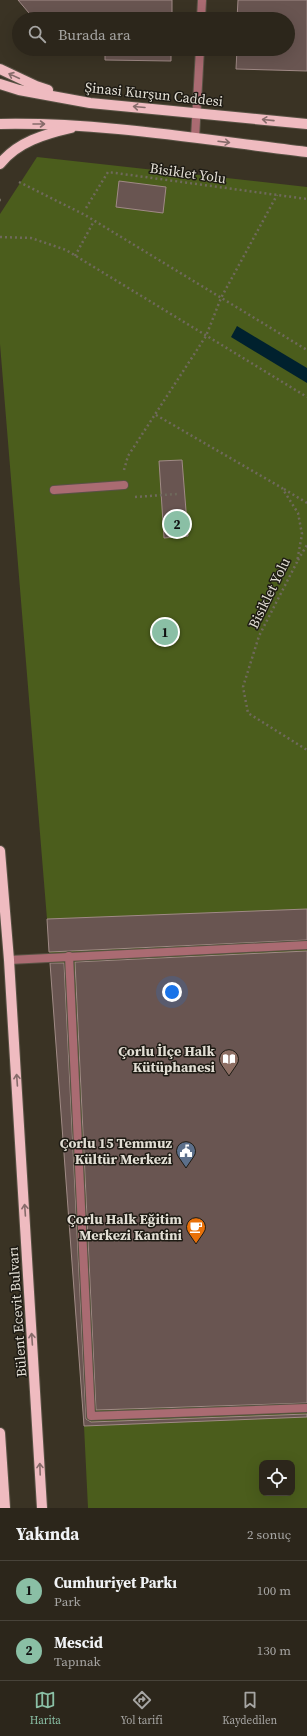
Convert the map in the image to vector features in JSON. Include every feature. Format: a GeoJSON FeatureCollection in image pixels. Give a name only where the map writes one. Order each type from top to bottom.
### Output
{"type":"FeatureCollection","features":[{"type":"Feature","properties":{"kind":"main road"},"geometry":{"type":"LineString","coordinates":[[0,69],[36,86],[90,102]]}},
{"type":"Feature","properties":{"kind":"main road","name":"Şinasi Kurşun Caddesi"},"geometry":{"type":"LineString","coordinates":[[0,84],[19,90],[90,102],[307,124]]}},
{"type":"Feature","properties":{"kind":"main road"},"geometry":{"type":"LineString","coordinates":[[0,124],[42,123],[86,126],[307,152]]}},
{"type":"Feature","properties":{"kind":"main road"},"geometry":{"type":"LineString","coordinates":[[0,164],[8,154],[25,143],[50,133],[86,126]]}},
{"type":"Feature","properties":{"kind":"main road","name":"Bülent Ecevit Bulvarı"},"geometry":{"type":"LineString","coordinates":[[0,851],[9,960],[42,1508]]}},
{"type":"Feature","properties":{"kind":"main road"},"geometry":{"type":"LineString","coordinates":[[0,1433],[5,1508]]}},
{"type":"Feature","properties":{"kind":"street"},"geometry":{"type":"LineString","coordinates":[[201,12],[202,0]]}},
{"type":"Feature","properties":{"kind":"street"},"geometry":{"type":"LineString","coordinates":[[195,138],[200,56]]}},
{"type":"Feature","properties":{"kind":"street"},"geometry":{"type":"LineString","coordinates":[[54,490],[124,485]]}},
{"type":"Feature","properties":{"kind":"street"},"geometry":{"type":"LineString","coordinates":[[9,960],[307,945]]}},
{"type":"Feature","properties":{"kind":"street"},"geometry":{"type":"LineString","coordinates":[[69,956],[91,1416],[307,1408]]}},
{"type":"Feature","properties":{"kind":"path","name":"Bisiklet Yolu"},"geometry":{"type":"LineString","coordinates":[[86,208],[108,172],[307,199]]}},
{"type":"Feature","properties":{"kind":"path"},"geometry":{"type":"LineString","coordinates":[[19,182],[94,221],[307,350]]}},
{"type":"Feature","properties":{"kind":"path"},"geometry":{"type":"LineString","coordinates":[[177,494],[126,497],[124,485],[124,466],[128,456],[206,336],[221,298],[277,195]]}},
{"type":"Feature","properties":{"kind":"path"},"geometry":{"type":"LineString","coordinates":[[75,256],[94,221]]}},
{"type":"Feature","properties":{"kind":"path"},"geometry":{"type":"LineString","coordinates":[[0,237],[32,238],[66,250],[307,397]]}},
{"type":"Feature","properties":{"kind":"path","name":"Bisiklet Yolu"},"geometry":{"type":"LineString","coordinates":[[156,415],[282,488],[298,514],[302,534],[297,562],[259,636],[243,687],[248,713],[307,750]]}},
{"type":"Feature","properties":{"kind":"path"},"geometry":{"type":"LineString","coordinates":[[282,488],[307,503]]}},
{"type":"Feature","properties":{"kind":"path"},"geometry":{"type":"LineString","coordinates":[[297,562],[307,545]]}},
{"type":"Feature","properties":{"kind":"green space"},"geometry":{"type":"Polygon","coordinates":[[[37,157],[307,187],[307,1508],[88,1508],[84,1426],[47,919],[0,344],[0,214],[37,157]]]}},
{"type":"Feature","properties":{"kind":"water"},"geometry":{"type":"Polygon","coordinates":[[[237,326],[307,368],[307,383],[231,337],[237,326]]]}},
{"type":"Feature","properties":{"kind":"building"},"geometry":{"type":"Polygon","coordinates":[[[18,0],[172,0],[172,12],[28,12],[18,0]]]}},
{"type":"Feature","properties":{"kind":"building"},"geometry":{"type":"Polygon","coordinates":[[[238,0],[307,0],[307,71],[236,69],[237,56],[295,56],[295,12],[237,12],[238,0]]]}},
{"type":"Feature","properties":{"kind":"building"},"geometry":{"type":"Polygon","coordinates":[[[105,56],[171,56],[171,61],[105,60],[105,56]]]}},
{"type":"Feature","properties":{"kind":"building"},"geometry":{"type":"Polygon","coordinates":[[[119,181],[166,187],[163,213],[116,207],[119,181]]]}},
{"type":"Feature","properties":{"kind":"building"},"geometry":{"type":"Polygon","coordinates":[[[182,460],[188,536],[164,538],[159,461],[182,460]]]}},
{"type":"Feature","properties":{"kind":"building"},"geometry":{"type":"Polygon","coordinates":[[[307,909],[307,940],[49,952],[47,919],[307,909]]]}},
{"type":"Feature","properties":{"kind":"building","name":"Çorlu 15 Temmuz Kültür Merkezi"},"geometry":{"type":"Polygon","coordinates":[[[307,951],[307,1403],[96,1410],[75,962],[307,951]]]}},
{"type":"Feature","properties":{"kind":"building"},"geometry":{"type":"Polygon","coordinates":[[[50,963],[64,963],[86,1419],[91,1422],[307,1414],[307,1417],[84,1426],[50,963]]]}},
{"type":"Feature","properties":{"kind":"place","name":"Mescid"},"geometry":{"type":"Point","coordinates":[177,524]}},
{"type":"Feature","properties":{"kind":"place","name":"Cumhuriyet Parkı"},"geometry":{"type":"Point","coordinates":[165,632]}},
{"type":"Feature","properties":{"kind":"place","name":"Çorlu İlçe Halk Kütüphanesi"},"geometry":{"type":"Point","coordinates":[229,1076]}},
{"type":"Feature","properties":{"kind":"place","name":"Çorlu 15 Temmuz Kültür Merkezi"},"geometry":{"type":"Point","coordinates":[186,1168]}},
{"type":"Feature","properties":{"kind":"place","name":"Çorlu Halk Eğitim Merkezi Kantini"},"geometry":{"type":"Point","coordinates":[196,1244]}}]}
